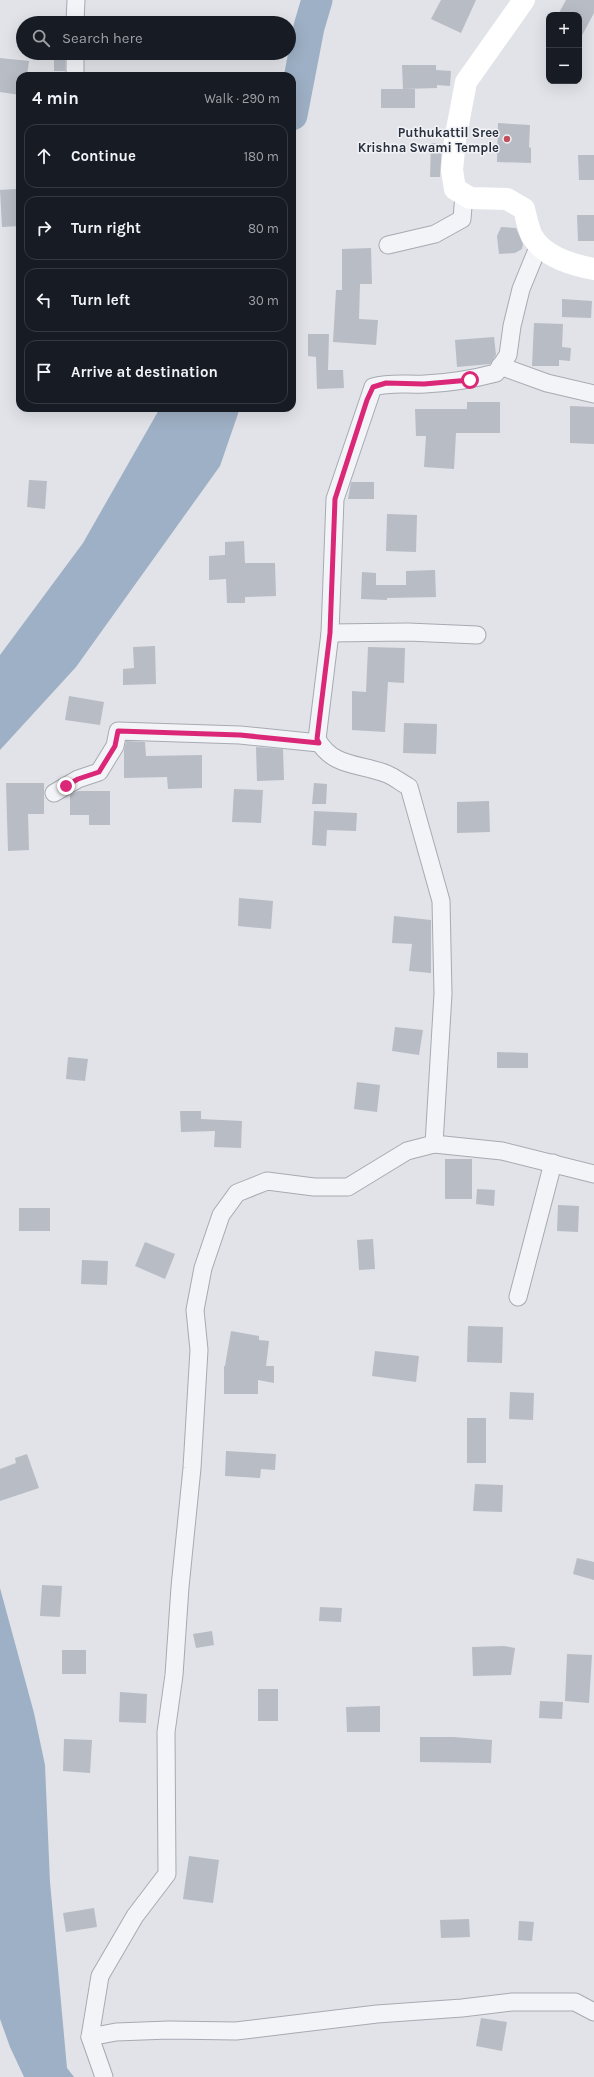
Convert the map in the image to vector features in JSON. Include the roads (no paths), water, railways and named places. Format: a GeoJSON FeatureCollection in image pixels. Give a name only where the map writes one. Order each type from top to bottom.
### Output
{"type":"FeatureCollection","features":[{"type":"Feature","properties":{"kind":"main road"},"geometry":{"type":"LineString","coordinates":[[524,0],[466,82],[455,140],[452,170],[455,189],[470,198],[507,199],[524,208],[532,235],[539,245],[573,265],[594,268]]}},
{"type":"Feature","properties":{"kind":"street"},"geometry":{"type":"LineString","coordinates":[[76,0],[76,16]]}},
{"type":"Feature","properties":{"kind":"street"},"geometry":{"type":"LineString","coordinates":[[75,60],[75,72]]}},
{"type":"Feature","properties":{"kind":"street"},"geometry":{"type":"LineString","coordinates":[[388,245],[435,234],[462,219],[464,194]]}},
{"type":"Feature","properties":{"kind":"street"},"geometry":{"type":"LineString","coordinates":[[434,1144],[442,994],[441,901],[418,817],[409,786],[387,774],[345,763],[323,750],[317,739],[330,633],[335,499],[373,387],[386,383],[424,384],[470,380],[496,373],[508,355],[512,326],[521,289],[539,245]]}},
{"type":"Feature","properties":{"kind":"street"},"geometry":{"type":"LineString","coordinates":[[500,366],[547,383],[594,394]]}},
{"type":"Feature","properties":{"kind":"street"},"geometry":{"type":"LineString","coordinates":[[330,633],[408,632],[477,635]]}},
{"type":"Feature","properties":{"kind":"street"},"geometry":{"type":"LineString","coordinates":[[54,793],[78,779],[99,772],[115,746],[118,731],[240,735],[319,743]]}},
{"type":"Feature","properties":{"kind":"street"},"geometry":{"type":"LineString","coordinates":[[104,2077],[90,2037],[100,1976],[135,1916],[167,1874],[166,1732],[174,1675],[180,1587],[192,1468],[199,1350],[195,1310],[203,1268],[221,1215],[237,1192],[267,1181],[314,1187],[348,1187],[407,1151],[434,1144],[502,1150],[594,1174]]}},
{"type":"Feature","properties":{"kind":"street"},"geometry":{"type":"LineString","coordinates":[[518,1297],[553,1163]]}},
{"type":"Feature","properties":{"kind":"street"},"geometry":{"type":"LineString","coordinates":[[90,2037],[116,2032],[169,2030],[236,2031],[377,2014],[462,2008],[512,2002],[575,2002],[594,2012]]}},
{"type":"Feature","properties":{"kind":"water"},"geometry":{"type":"Polygon","coordinates":[[[158,412],[239,412],[220,466],[76,667],[0,750],[0,655],[83,543],[158,412]]]}},
{"type":"Feature","properties":{"kind":"water"},"geometry":{"type":"Polygon","coordinates":[[[0,1588],[34,1713],[45,1765],[50,1882],[67,2068],[74,2077],[24,2077],[10,2047],[0,2019],[0,1588]]]}},
{"type":"Feature","properties":{"kind":"waterway"},"geometry":{"type":"LineString","coordinates":[[296,94],[309,27],[317,0]]}},
{"type":"Feature","properties":{"kind":"place","name":"Puthukattil Sree Krishna Swami Temple"},"geometry":{"type":"Point","coordinates":[507,139]}}]}
